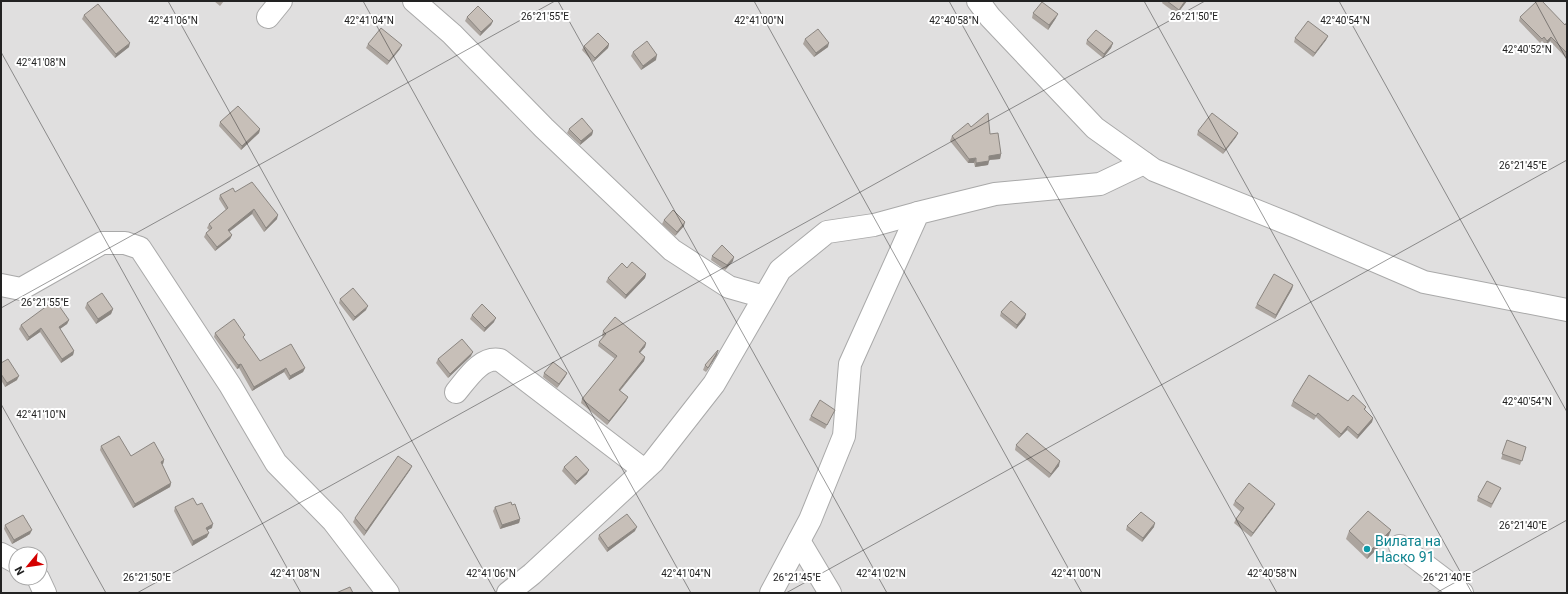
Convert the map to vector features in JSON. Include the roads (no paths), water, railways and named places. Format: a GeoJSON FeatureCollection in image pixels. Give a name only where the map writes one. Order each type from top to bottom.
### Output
{"type":"FeatureCollection","features":[{"type":"Feature","properties":{"kind":"street"},"geometry":{"type":"LineString","coordinates":[[414,1],[452,34],[544,128],[672,250],[729,287],[764,297]]}},
{"type":"Feature","properties":{"kind":"street"},"geometry":{"type":"LineString","coordinates":[[978,1],[990,17],[1095,128],[1154,170],[1294,226],[1424,282],[1567,310]]}},
{"type":"Feature","properties":{"kind":"street"},"geometry":{"type":"LineString","coordinates":[[508,593],[532,574],[653,462],[714,384],[780,270],[827,232],[874,225],[994,194],[1100,184],[1144,163]]}},
{"type":"Feature","properties":{"kind":"street"},"geometry":{"type":"LineString","coordinates":[[771,593],[810,520],[844,436],[850,364],[918,213]]}},
{"type":"Feature","properties":{"kind":"street"},"geometry":{"type":"LineString","coordinates":[[1,284],[21,288],[102,243],[125,243],[140,248],[230,385],[276,463],[333,521],[388,593]]}},
{"type":"Feature","properties":{"kind":"street"},"geometry":{"type":"LineString","coordinates":[[456,392],[482,363],[494,359],[500,360],[644,470]]}},
{"type":"Feature","properties":{"kind":"street"},"geometry":{"type":"LineString","coordinates":[[799,541],[830,593]]}},
{"type":"Feature","properties":{"kind":"street"},"geometry":{"type":"LineString","coordinates":[[1400,546],[1462,593]]}},
{"type":"Feature","properties":{"kind":"place","name":"Вилата на Наско 91"},"geometry":{"type":"Point","coordinates":[1367,549]}}]}
